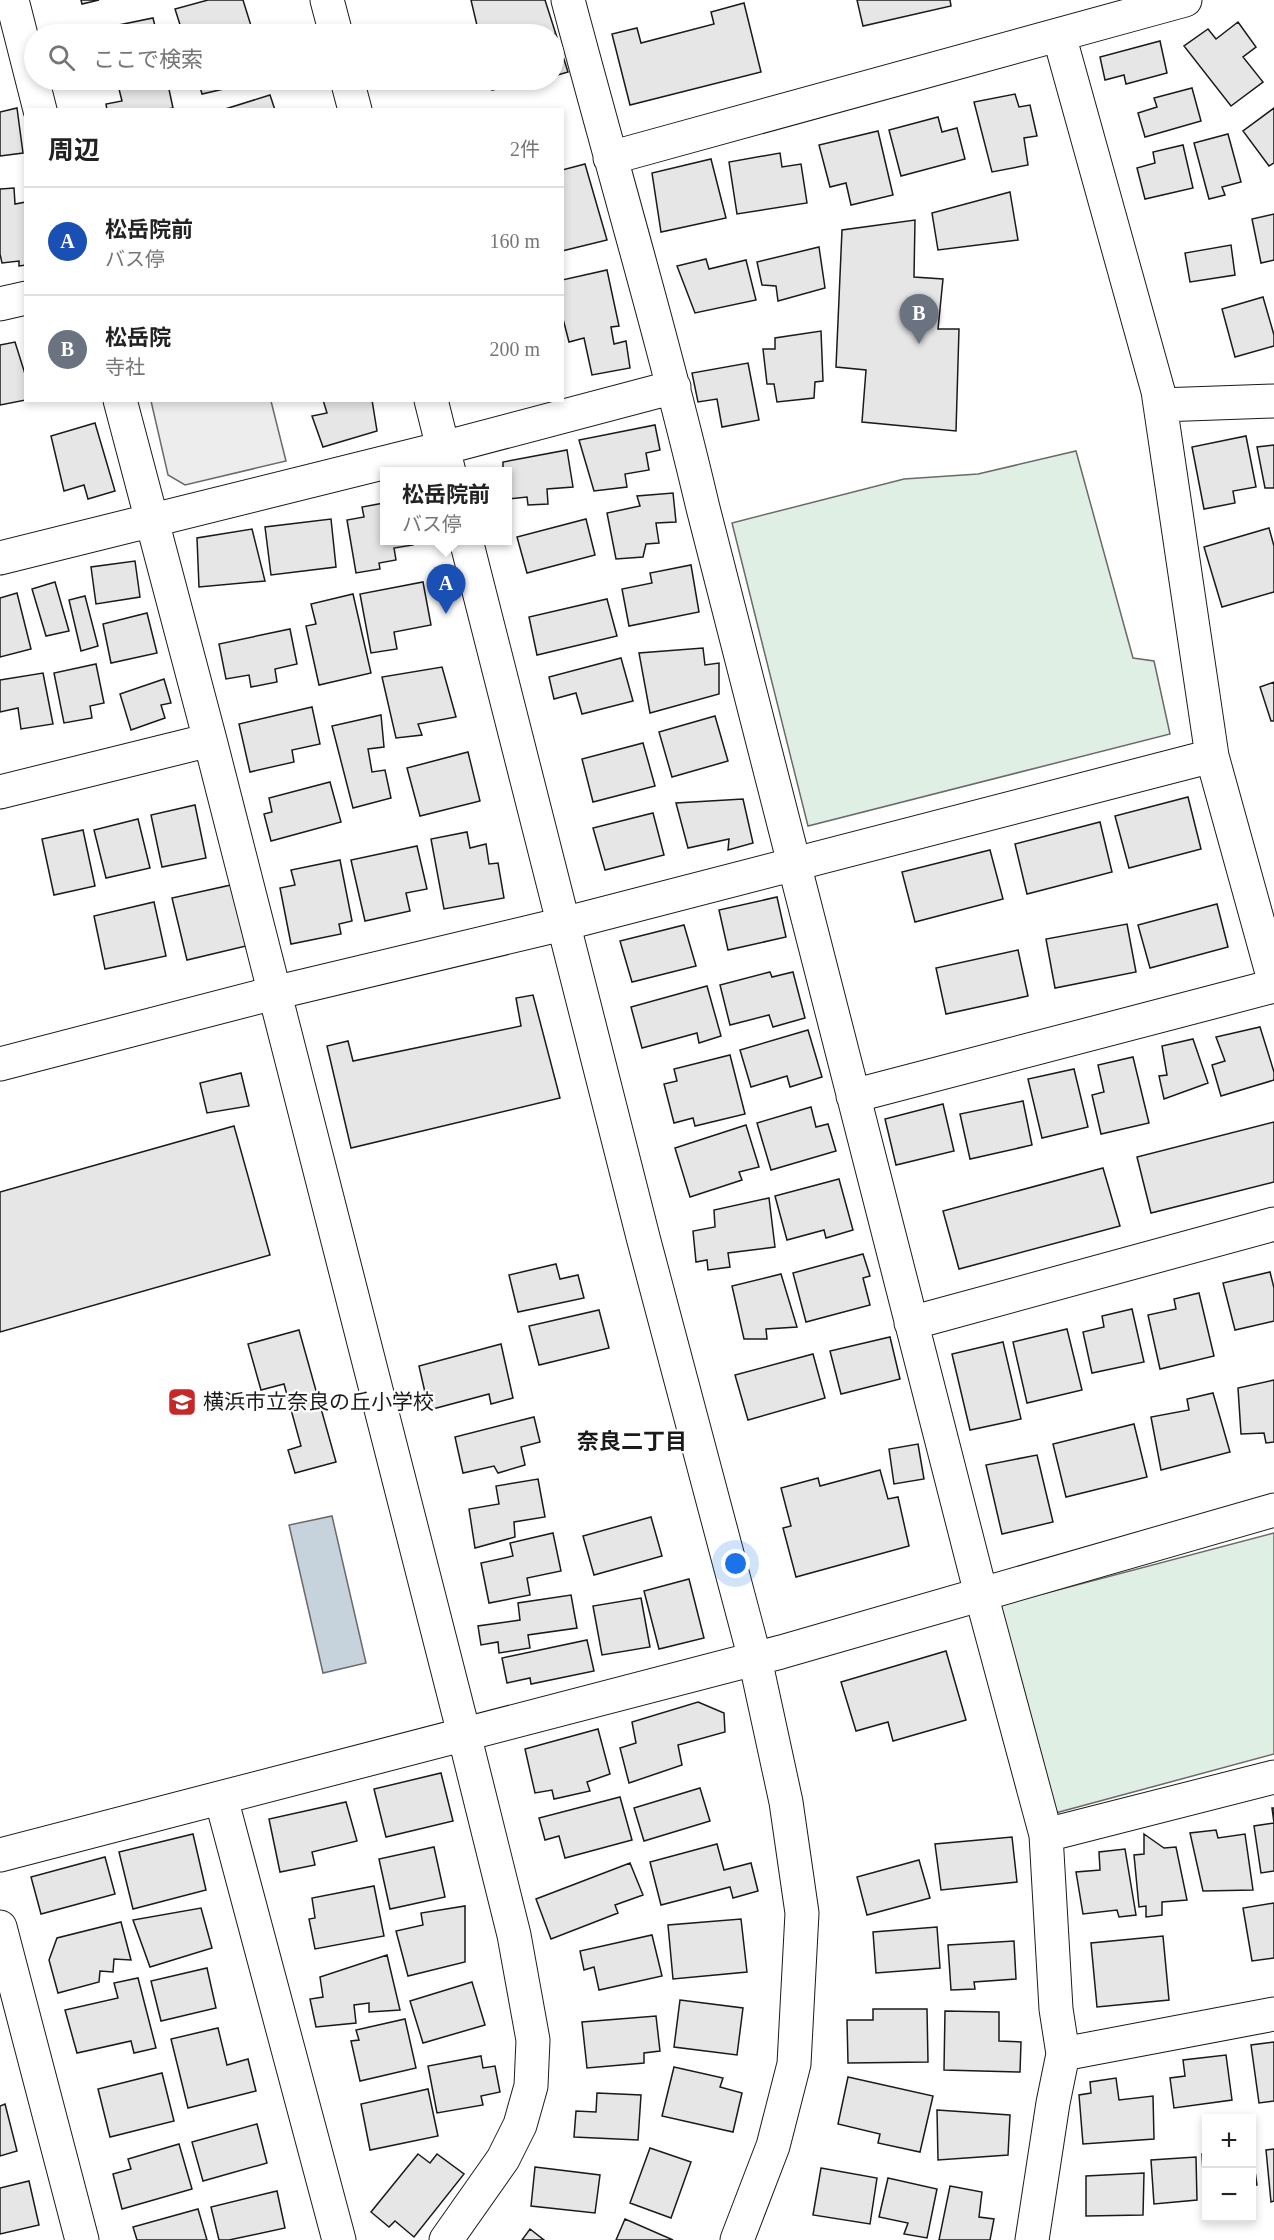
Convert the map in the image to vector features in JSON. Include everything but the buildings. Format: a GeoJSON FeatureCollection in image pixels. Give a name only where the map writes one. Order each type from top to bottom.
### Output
{"type":"FeatureCollection","features":[{"type":"Feature","properties":{"kind":"street"},"geometry":{"type":"LineString","coordinates":[[12,0],[12,54],[24,78]]}},
{"type":"Feature","properties":{"kind":"street"},"geometry":{"type":"LineString","coordinates":[[327,0],[333,24]]}},
{"type":"Feature","properties":{"kind":"street"},"geometry":{"type":"LineString","coordinates":[[568,0],[674,387],[911,1323],[1046,1835],[1056,2009],[1063,2054],[1053,2103],[1032,2240]]}},
{"type":"Feature","properties":{"kind":"street"},"geometry":{"type":"LineString","coordinates":[[610,158],[1185,0]]}},
{"type":"Feature","properties":{"kind":"street"},"geometry":{"type":"LineString","coordinates":[[1059,35],[1160,405],[1212,756],[1274,980]]}},
{"type":"Feature","properties":{"kind":"street"},"geometry":{"type":"LineString","coordinates":[[30,90],[39,108]]}},
{"type":"Feature","properties":{"kind":"street"},"geometry":{"type":"LineString","coordinates":[[350,90],[354,108]]}},
{"type":"Feature","properties":{"kind":"street"},"geometry":{"type":"LineString","coordinates":[[0,304],[24,298]]}},
{"type":"Feature","properties":{"kind":"street"},"geometry":{"type":"LineString","coordinates":[[411,467],[446,460],[674,387]]}},
{"type":"Feature","properties":{"kind":"street"},"geometry":{"type":"LineString","coordinates":[[1160,405],[1274,401]]}},
{"type":"Feature","properties":{"kind":"street"},"geometry":{"type":"LineString","coordinates":[[121,402],[210,740],[464,1734],[514,1935],[533,2040],[531,2086],[520,2125],[503,2159],[446,2240]]}},
{"type":"Feature","properties":{"kind":"street"},"geometry":{"type":"LineString","coordinates":[[432,402],[446,460]]}},
{"type":"Feature","properties":{"kind":"street"},"geometry":{"type":"LineString","coordinates":[[0,558],[152,519],[380,473]]}},
{"type":"Feature","properties":{"kind":"street"},"geometry":{"type":"LineString","coordinates":[[467,545],[562,924],[755,1659],[786,1802],[802,1913],[794,2064],[773,2146],[737,2240]]}},
{"type":"Feature","properties":{"kind":"street"},"geometry":{"type":"LineString","coordinates":[[0,792],[210,740]]}},
{"type":"Feature","properties":{"kind":"street"},"geometry":{"type":"LineString","coordinates":[[0,1064],[274,993],[562,924],[1212,756]]}},
{"type":"Feature","properties":{"kind":"street"},"geometry":{"type":"LineString","coordinates":[[853,1096],[1274,986]]}},
{"type":"Feature","properties":{"kind":"street"},"geometry":{"type":"LineString","coordinates":[[911,1323],[1274,1224]]}},
{"type":"Feature","properties":{"kind":"street"},"geometry":{"type":"LineString","coordinates":[[0,1855],[755,1659],[1274,1510]]}},
{"type":"Feature","properties":{"kind":"street"},"geometry":{"type":"LineString","coordinates":[[1046,1835],[1274,1778]]}},
{"type":"Feature","properties":{"kind":"street"},"geometry":{"type":"LineString","coordinates":[[220,1798],[339,2240]]}},
{"type":"Feature","properties":{"kind":"street"},"geometry":{"type":"LineString","coordinates":[[0,1927],[82,2240]]}},
{"type":"Feature","properties":{"kind":"street"},"geometry":{"type":"LineString","coordinates":[[1063,2054],[1274,2014]]}},
{"type":"Feature","properties":{"kind":"green space"},"geometry":{"type":"Polygon","coordinates":[[[1076,451],[1133,658],[1154,661],[1170,734],[808,826],[732,523],[904,479],[978,474],[1076,451]]]}},
{"type":"Feature","properties":{"kind":"green space"},"geometry":{"type":"Polygon","coordinates":[[[1274,1533],[1274,1754],[1048,1815],[997,1606],[1274,1533]]]}},
{"type":"Feature","properties":{"kind":"shaded area"},"geometry":{"type":"Polygon","coordinates":[[[151,402],[271,402],[286,461],[185,485],[168,475],[151,402]]]}},
{"type":"Feature","properties":{"kind":"shaded area"},"geometry":{"type":"Polygon","coordinates":[[[332,1516],[366,1663],[323,1673],[289,1525],[332,1516]]]}},
{"type":"Feature","properties":{"kind":"place","name":"松岳院"},"geometry":{"type":"Point","coordinates":[919,344]}},
{"type":"Feature","properties":{"kind":"place","name":"松岳院前"},"geometry":{"type":"Point","coordinates":[446,614]}},
{"type":"Feature","properties":{"kind":"place","name":"横浜市立奈良の丘小学校"},"geometry":{"type":"Point","coordinates":[182,1402]}},
{"type":"Feature","properties":{"kind":"district","name":"奈良二丁目"},"geometry":{"type":"Point","coordinates":[632,1441]}}]}
